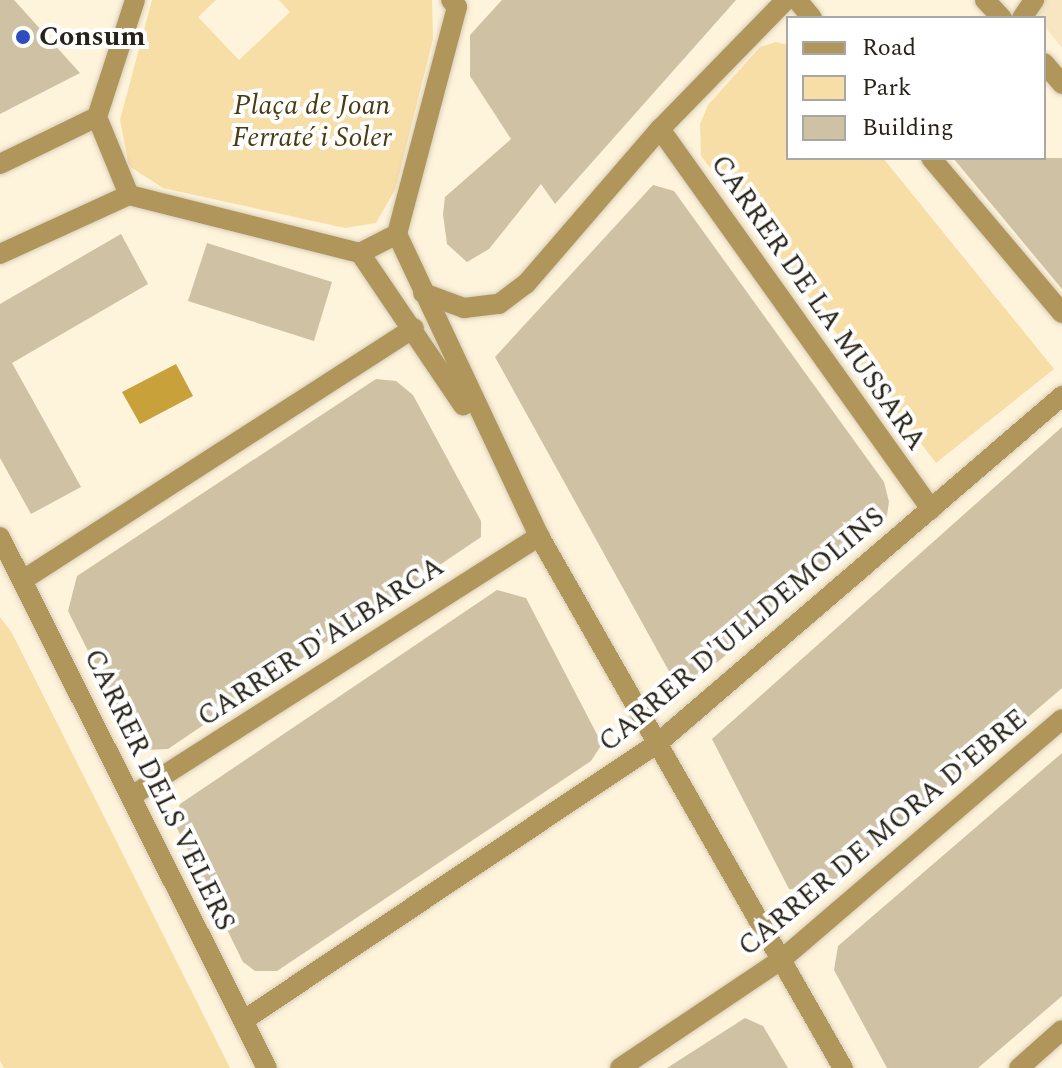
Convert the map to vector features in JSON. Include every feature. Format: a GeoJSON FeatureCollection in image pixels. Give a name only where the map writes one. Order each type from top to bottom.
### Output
{"type":"FeatureCollection","features":[{"type":"Feature","properties":{"kind":"street"},"geometry":{"type":"LineString","coordinates":[[129,195],[97,117],[135,0]]}},
{"type":"Feature","properties":{"kind":"street"},"geometry":{"type":"LineString","coordinates":[[423,293],[464,308],[499,304],[526,284],[660,129],[786,0]]}},
{"type":"Feature","properties":{"kind":"street"},"geometry":{"type":"LineString","coordinates":[[797,0],[810,16]]}},
{"type":"Feature","properties":{"kind":"street"},"geometry":{"type":"LineString","coordinates":[[985,0],[1000,16]]}},
{"type":"Feature","properties":{"kind":"street"},"geometry":{"type":"LineString","coordinates":[[458,2],[397,234],[494,450],[539,536],[843,1068]]}},
{"type":"Feature","properties":{"kind":"street"},"geometry":{"type":"LineString","coordinates":[[1046,65],[1062,84]]}},
{"type":"Feature","properties":{"kind":"street"},"geometry":{"type":"LineString","coordinates":[[0,164],[97,117]]}},
{"type":"Feature","properties":{"kind":"street","name":"CARRER DE LA MUSSARA"},"geometry":{"type":"LineString","coordinates":[[660,129],[931,509]]}},
{"type":"Feature","properties":{"kind":"street"},"geometry":{"type":"LineString","coordinates":[[933,160],[1062,313]]}},
{"type":"Feature","properties":{"kind":"street"},"geometry":{"type":"LineString","coordinates":[[0,254],[129,195],[360,253],[414,328],[494,450]]}},
{"type":"Feature","properties":{"kind":"street"},"geometry":{"type":"LineString","coordinates":[[360,253],[397,234]]}},
{"type":"Feature","properties":{"kind":"street"},"geometry":{"type":"LineString","coordinates":[[23,580],[414,328]]}},
{"type":"Feature","properties":{"kind":"street","name":"CARRER D'ULLDEMOLINS"},"geometry":{"type":"LineString","coordinates":[[244,1020],[658,743],[1062,396]]}},
{"type":"Feature","properties":{"kind":"street","name":"CARRER D'ALBARCA"},"geometry":{"type":"LineString","coordinates":[[133,795],[539,536]]}},
{"type":"Feature","properties":{"kind":"street","name":"CARRER DELS VELERS"},"geometry":{"type":"LineString","coordinates":[[0,537],[133,795],[267,1068]]}},
{"type":"Feature","properties":{"kind":"street","name":"CARRER DE MORA D'EBRE"},"geometry":{"type":"LineString","coordinates":[[620,1068],[781,960],[1062,719]]}},
{"type":"Feature","properties":{"kind":"street"},"geometry":{"type":"LineString","coordinates":[[1019,1068],[1062,1030]]}},
{"type":"Feature","properties":{"kind":"shaded area"},"geometry":{"type":"Polygon","coordinates":[[[1043,0],[1062,0],[1062,48],[1046,28],[1046,16],[1034,13],[1043,0]]]}},
{"type":"Feature","properties":{"kind":"shaded area"},"geometry":{"type":"Polygon","coordinates":[[[176,364],[193,396],[140,424],[122,392],[176,364]]]}},
{"type":"Feature","properties":{"kind":"green space","name":"Plaça de Joan Ferraté i Soler"},"geometry":{"type":"Polygon","coordinates":[[[152,0],[216,0],[198,17],[239,60],[290,12],[279,0],[432,0],[433,39],[396,188],[376,223],[345,228],[163,188],[129,166],[120,120],[152,0]]]}},
{"type":"Feature","properties":{"kind":"green space"},"geometry":{"type":"Polygon","coordinates":[[[776,42],[786,44],[786,160],[885,160],[1054,369],[936,463],[701,156],[700,124],[708,105],[760,47],[776,42]]]}},
{"type":"Feature","properties":{"kind":"green space"},"geometry":{"type":"Polygon","coordinates":[[[0,617],[12,633],[230,1068],[4,1068],[0,1061],[0,617]]]}},
{"type":"Feature","properties":{"kind":"building","name":"Consum"},"geometry":{"type":"Polygon","coordinates":[[[0,0],[14,0],[80,73],[0,114],[0,0]]]}},
{"type":"Feature","properties":{"kind":"building"},"geometry":{"type":"Polygon","coordinates":[[[502,0],[736,0],[555,204],[541,184],[489,249],[467,262],[447,244],[443,214],[445,197],[511,139],[470,76],[470,35],[502,0]]]}},
{"type":"Feature","properties":{"kind":"building"},"geometry":{"type":"Polygon","coordinates":[[[1062,158],[1062,289],[955,160],[1062,158]]]}},
{"type":"Feature","properties":{"kind":"building"},"geometry":{"type":"Polygon","coordinates":[[[653,185],[674,191],[884,482],[889,502],[886,521],[702,675],[684,680],[670,673],[495,357],[653,185]]]}},
{"type":"Feature","properties":{"kind":"building"},"geometry":{"type":"Polygon","coordinates":[[[121,234],[148,284],[12,363],[81,487],[31,514],[0,458],[0,304],[121,234]]]}},
{"type":"Feature","properties":{"kind":"building"},"geometry":{"type":"Polygon","coordinates":[[[207,243],[332,282],[314,341],[188,301],[207,243]]]}},
{"type":"Feature","properties":{"kind":"building"},"geometry":{"type":"Polygon","coordinates":[[[376,379],[396,381],[413,395],[481,521],[481,537],[168,749],[146,750],[130,735],[68,611],[77,576],[376,379]]]}},
{"type":"Feature","properties":{"kind":"building"},"geometry":{"type":"Polygon","coordinates":[[[1062,427],[1062,688],[825,891],[789,889],[712,739],[1062,427]]]}},
{"type":"Feature","properties":{"kind":"building"},"geometry":{"type":"Polygon","coordinates":[[[497,590],[526,598],[602,744],[591,761],[277,971],[255,971],[243,962],[174,822],[180,804],[497,590]]]}},
{"type":"Feature","properties":{"kind":"building"},"geometry":{"type":"Polygon","coordinates":[[[1062,753],[1062,996],[978,1068],[887,1068],[834,970],[838,946],[1062,753]]]}},
{"type":"Feature","properties":{"kind":"building"},"geometry":{"type":"Polygon","coordinates":[[[745,1018],[763,1026],[788,1068],[667,1068],[745,1018]]]}},
{"type":"Feature","properties":{"kind":"place","name":"Consum"},"geometry":{"type":"Point","coordinates":[23,37]}}]}
